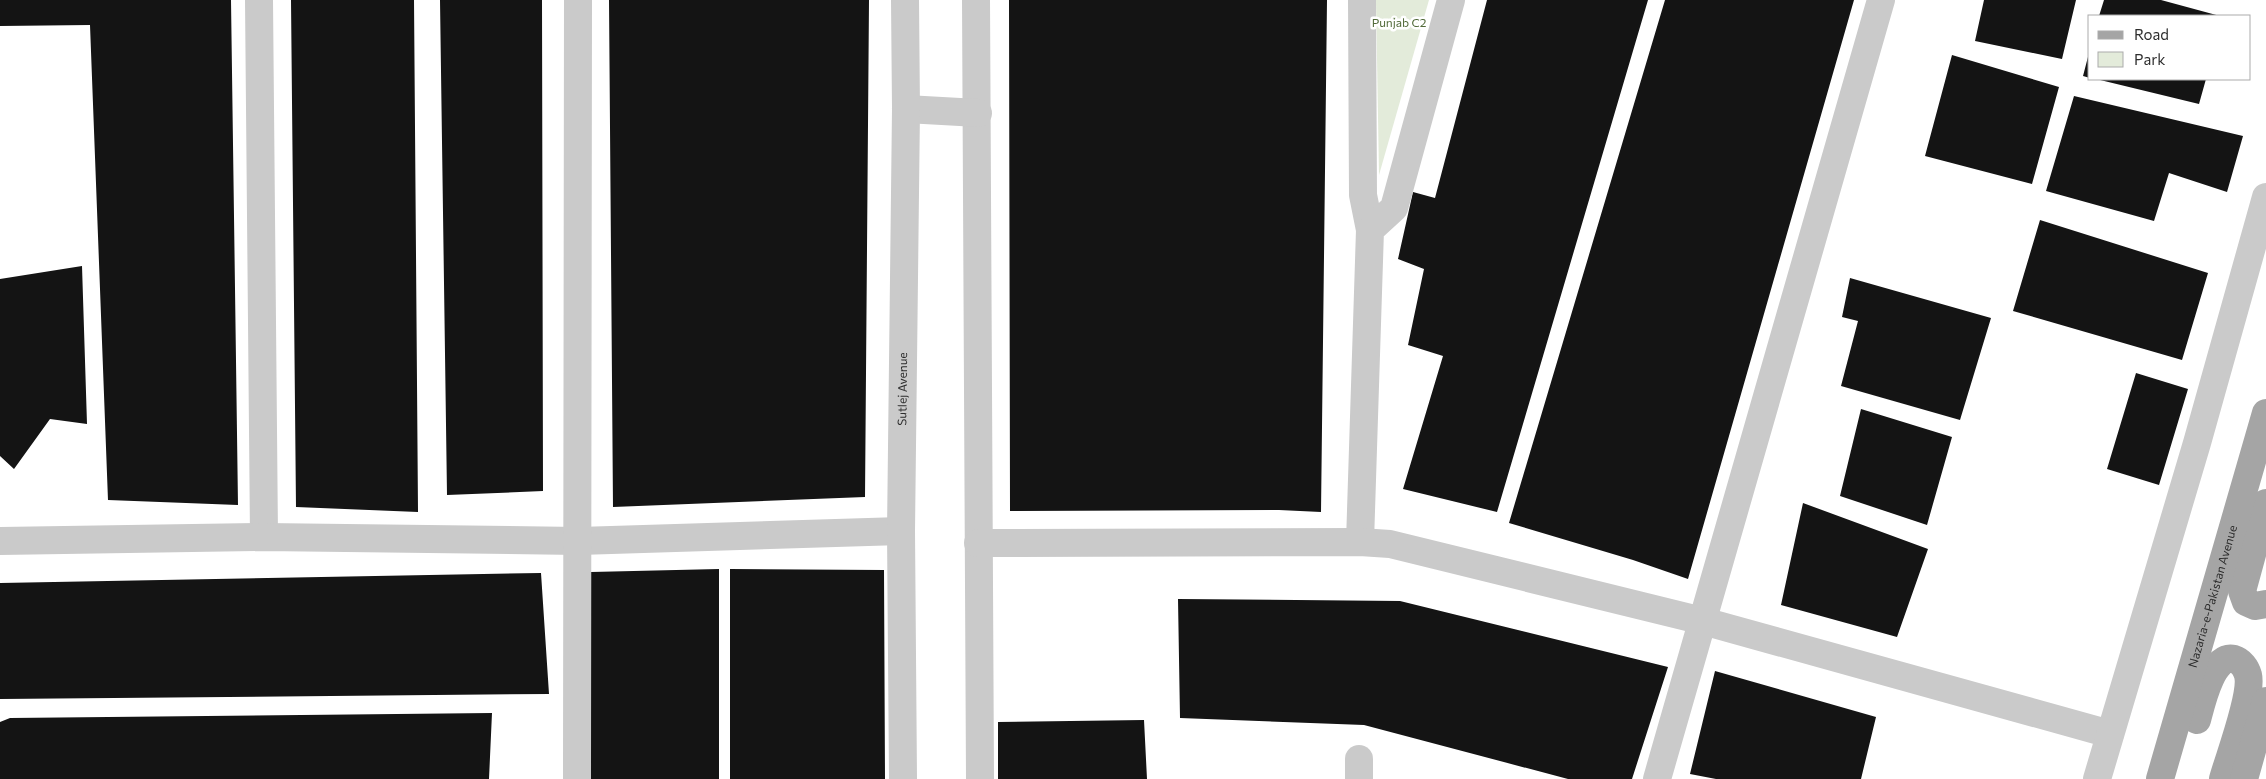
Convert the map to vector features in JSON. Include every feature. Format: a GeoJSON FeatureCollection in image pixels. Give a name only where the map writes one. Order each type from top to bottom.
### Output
{"type":"FeatureCollection","features":[{"type":"Feature","properties":{"kind":"main road","name":"Nazaria-e-Pakistan Avenue"},"geometry":{"type":"LineString","coordinates":[[2160,779],[2266,413]]}},
{"type":"Feature","properties":{"kind":"main road"},"geometry":{"type":"LineString","coordinates":[[2266,503],[2242,591],[2246,602],[2254,606],[2266,604]]}},
{"type":"Feature","properties":{"kind":"main road"},"geometry":{"type":"LineString","coordinates":[[2180,779],[2205,692],[2214,670],[2222,662],[2230,658],[2237,660],[2244,666],[2248,676],[2248,692],[2223,779]]}},
{"type":"Feature","properties":{"kind":"main road"},"geometry":{"type":"LineString","coordinates":[[2244,779],[2266,701]]}},
{"type":"Feature","properties":{"kind":"street"},"geometry":{"type":"LineString","coordinates":[[259,0],[264,537]]}},
{"type":"Feature","properties":{"kind":"street"},"geometry":{"type":"LineString","coordinates":[[577,779],[579,541],[578,0]]}},
{"type":"Feature","properties":{"kind":"street","name":"Sutlej Avenue"},"geometry":{"type":"LineString","coordinates":[[903,779],[901,531],[906,109],[905,0]]}},
{"type":"Feature","properties":{"kind":"street"},"geometry":{"type":"LineString","coordinates":[[976,0],[980,779]]}},
{"type":"Feature","properties":{"kind":"street"},"geometry":{"type":"LineString","coordinates":[[1360,542],[1370,230],[1363,195],[1362,0]]}},
{"type":"Feature","properties":{"kind":"street"},"geometry":{"type":"LineString","coordinates":[[1370,230],[1394,208],[1451,0]]}},
{"type":"Feature","properties":{"kind":"street"},"geometry":{"type":"LineString","coordinates":[[1657,779],[1881,0]]}},
{"type":"Feature","properties":{"kind":"street"},"geometry":{"type":"LineString","coordinates":[[906,109],[978,113]]}},
{"type":"Feature","properties":{"kind":"street"},"geometry":{"type":"LineString","coordinates":[[2097,779],[2197,443],[2266,197]]}},
{"type":"Feature","properties":{"kind":"street"},"geometry":{"type":"LineString","coordinates":[[0,541],[264,537],[579,541],[901,531]]}},
{"type":"Feature","properties":{"kind":"street"},"geometry":{"type":"LineString","coordinates":[[978,543],[1360,542],[1390,544],[1703,620],[2110,734]]}},
{"type":"Feature","properties":{"kind":"green space","name":"Punjab C2"},"geometry":{"type":"Polygon","coordinates":[[[1376,0],[1429,0],[1379,175],[1376,0]]]}},
{"type":"Feature","properties":{"kind":"building"},"geometry":{"type":"Polygon","coordinates":[[[0,0],[231,0],[238,505],[108,500],[90,25],[0,26],[0,0]]]}},
{"type":"Feature","properties":{"kind":"building"},"geometry":{"type":"Polygon","coordinates":[[[291,0],[414,0],[418,512],[296,507],[291,0]]]}},
{"type":"Feature","properties":{"kind":"building"},"geometry":{"type":"Polygon","coordinates":[[[440,0],[542,0],[543,491],[447,495],[440,0]]]}},
{"type":"Feature","properties":{"kind":"building"},"geometry":{"type":"Polygon","coordinates":[[[609,0],[869,0],[865,497],[613,507],[609,0]]]}},
{"type":"Feature","properties":{"kind":"building"},"geometry":{"type":"Polygon","coordinates":[[[1009,0],[1327,0],[1321,512],[1279,510],[1010,511],[1009,0]]]}},
{"type":"Feature","properties":{"kind":"building"},"geometry":{"type":"Polygon","coordinates":[[[1487,0],[1648,0],[1497,512],[1403,489],[1443,356],[1408,345],[1424,269],[1398,259],[1413,192],[1435,198],[1487,0]]]}},
{"type":"Feature","properties":{"kind":"building"},"geometry":{"type":"Polygon","coordinates":[[[1665,0],[1854,0],[1688,579],[1633,560],[1509,523],[1665,0]]]}},
{"type":"Feature","properties":{"kind":"building"},"geometry":{"type":"Polygon","coordinates":[[[1984,0],[2076,0],[2062,59],[1975,41],[1984,0]]]}},
{"type":"Feature","properties":{"kind":"building"},"geometry":{"type":"Polygon","coordinates":[[[2104,0],[2161,0],[2216,15],[2099,15],[2104,0]]]}},
{"type":"Feature","properties":{"kind":"building"},"geometry":{"type":"Polygon","coordinates":[[[1952,55],[2059,87],[2032,184],[1925,156],[1952,55]]]}},
{"type":"Feature","properties":{"kind":"building"},"geometry":{"type":"Polygon","coordinates":[[[2088,57],[2088,77],[2083,76],[2088,57]]]}},
{"type":"Feature","properties":{"kind":"building"},"geometry":{"type":"Polygon","coordinates":[[[2100,80],[2206,80],[2199,104],[2100,80]]]}},
{"type":"Feature","properties":{"kind":"building"},"geometry":{"type":"Polygon","coordinates":[[[2074,96],[2243,136],[2227,192],[2169,173],[2154,221],[2046,191],[2074,96]]]}},
{"type":"Feature","properties":{"kind":"building"},"geometry":{"type":"Polygon","coordinates":[[[2040,220],[2208,273],[2182,360],[2013,311],[2040,220]]]}},
{"type":"Feature","properties":{"kind":"building"},"geometry":{"type":"Polygon","coordinates":[[[82,266],[87,424],[50,419],[14,469],[0,456],[0,279],[82,266]]]}},
{"type":"Feature","properties":{"kind":"building"},"geometry":{"type":"Polygon","coordinates":[[[1850,278],[1991,318],[1960,420],[1841,386],[1858,321],[1842,317],[1850,278]]]}},
{"type":"Feature","properties":{"kind":"building"},"geometry":{"type":"Polygon","coordinates":[[[2136,373],[2188,389],[2159,485],[2107,469],[2136,373]]]}},
{"type":"Feature","properties":{"kind":"building"},"geometry":{"type":"Polygon","coordinates":[[[1861,409],[1952,437],[1927,525],[1840,496],[1861,409]]]}},
{"type":"Feature","properties":{"kind":"building"},"geometry":{"type":"Polygon","coordinates":[[[1803,503],[1928,549],[1897,637],[1781,605],[1803,503]]]}},
{"type":"Feature","properties":{"kind":"building"},"geometry":{"type":"Polygon","coordinates":[[[719,569],[719,779],[591,779],[591,572],[719,569]]]}},
{"type":"Feature","properties":{"kind":"building"},"geometry":{"type":"Polygon","coordinates":[[[730,569],[884,570],[885,779],[730,779],[730,569]]]}},
{"type":"Feature","properties":{"kind":"building"},"geometry":{"type":"Polygon","coordinates":[[[541,573],[549,694],[0,699],[0,583],[541,573]]]}},
{"type":"Feature","properties":{"kind":"building"},"geometry":{"type":"Polygon","coordinates":[[[1178,599],[1400,601],[1668,667],[1632,779],[1568,779],[1364,725],[1180,718],[1178,599]]]}},
{"type":"Feature","properties":{"kind":"building"},"geometry":{"type":"Polygon","coordinates":[[[1715,671],[1876,717],[1861,779],[1716,779],[1690,774],[1715,671]]]}},
{"type":"Feature","properties":{"kind":"building"},"geometry":{"type":"Polygon","coordinates":[[[492,713],[489,779],[0,779],[0,722],[10,718],[492,713]]]}},
{"type":"Feature","properties":{"kind":"building"},"geometry":{"type":"Polygon","coordinates":[[[1144,720],[1147,779],[998,779],[998,722],[1144,720]]]}}]}
